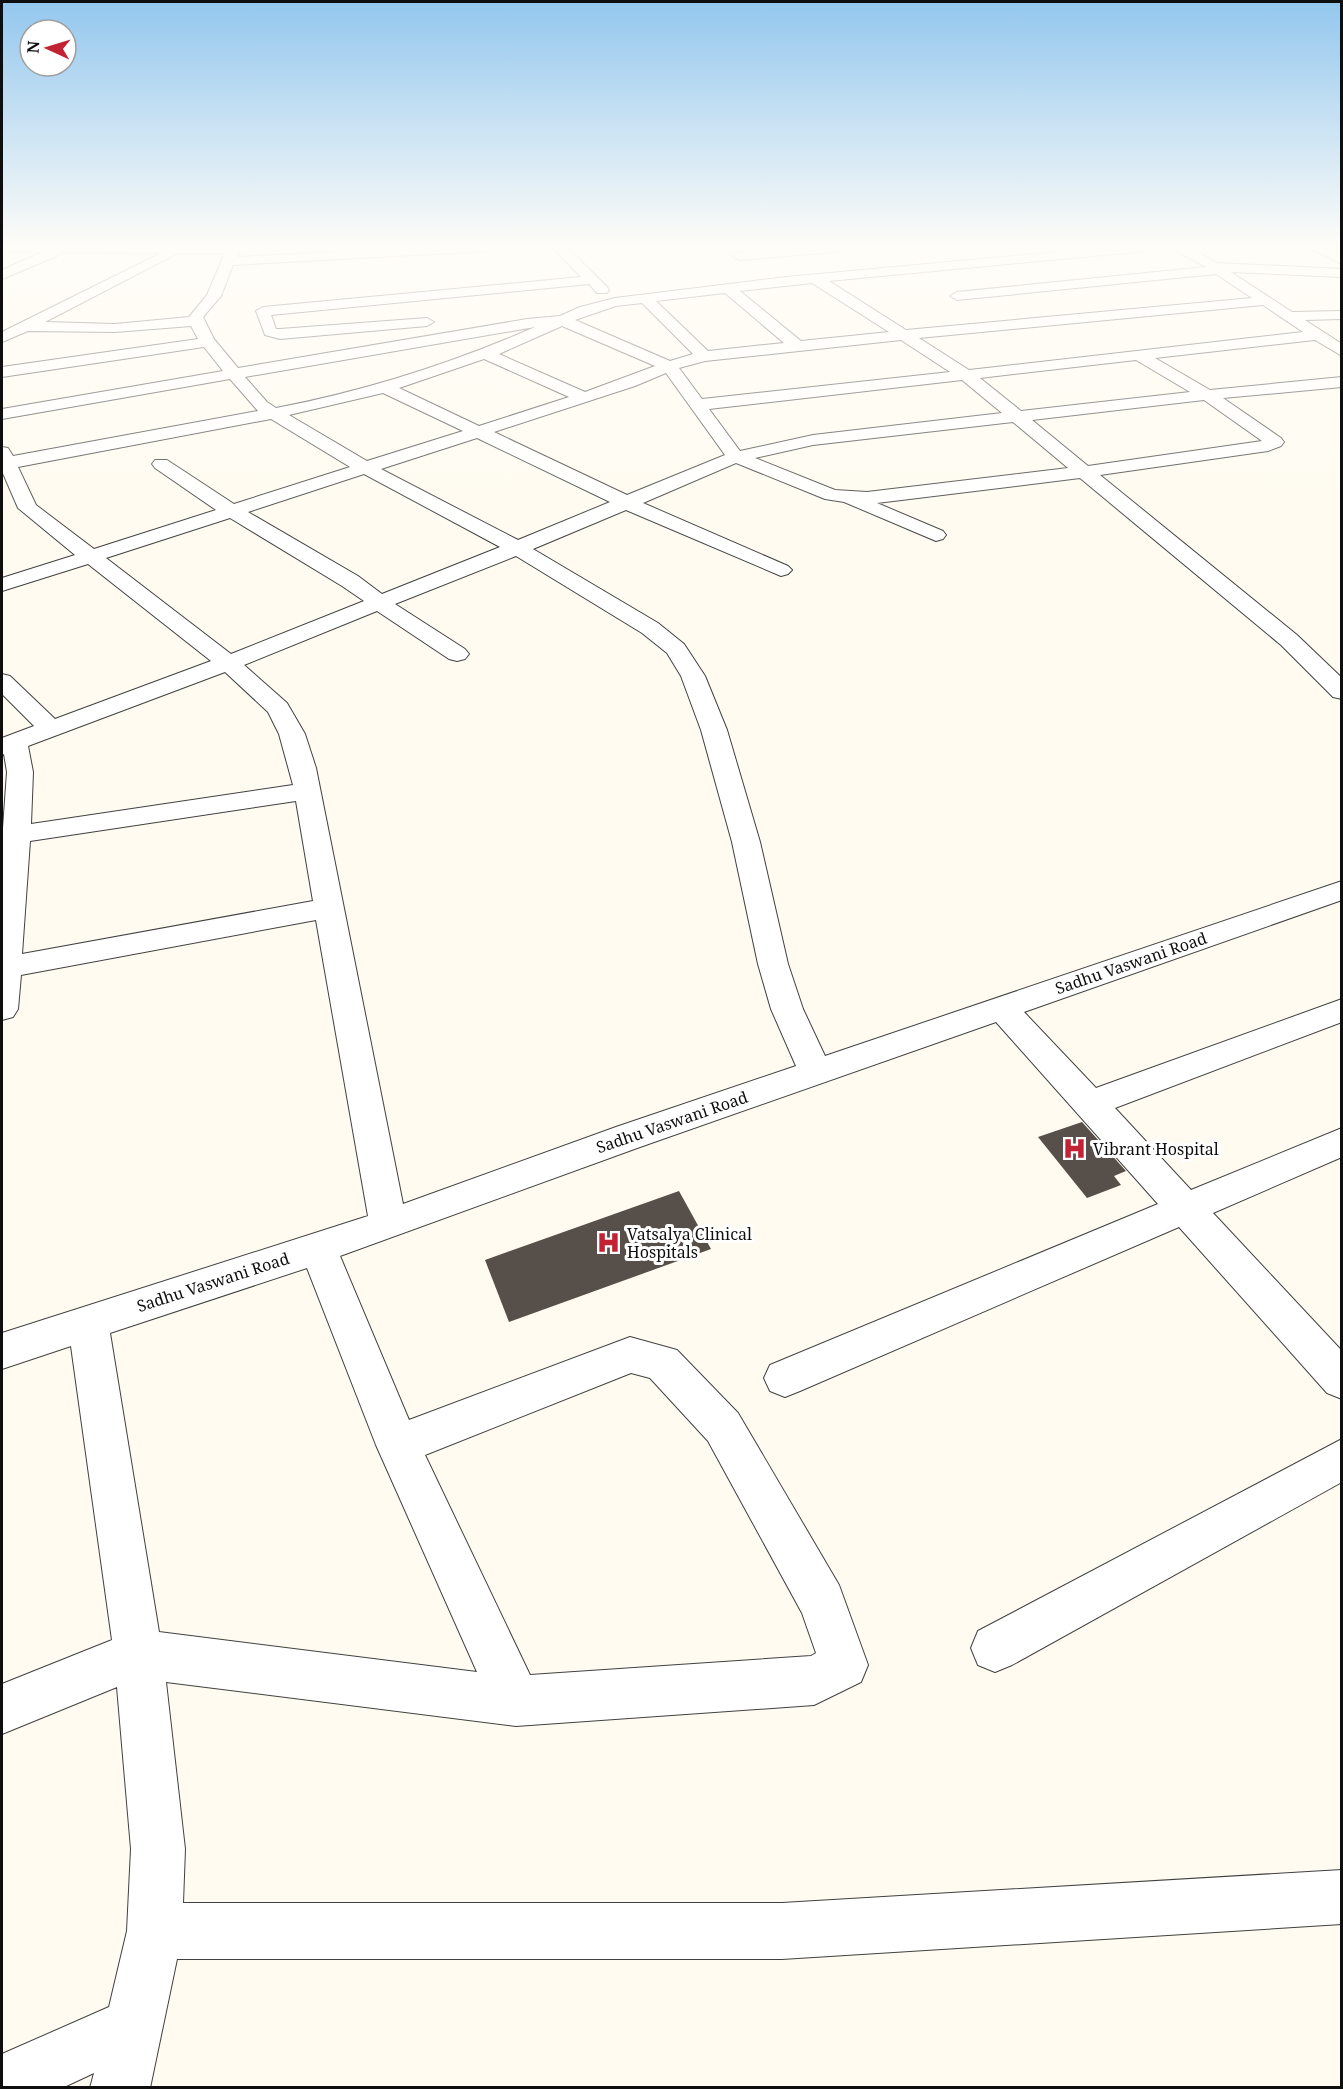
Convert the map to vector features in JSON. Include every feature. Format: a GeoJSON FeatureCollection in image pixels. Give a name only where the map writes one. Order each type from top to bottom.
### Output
{"type":"FeatureCollection","features":[{"type":"Feature","properties":{"kind":"street"},"geometry":{"type":"LineString","coordinates":[[16,344],[19,370]]}},
{"type":"Feature","properties":{"kind":"street"},"geometry":{"type":"LineString","coordinates":[[2,372],[191,344]]}},
{"type":"Feature","properties":{"kind":"street"},"geometry":{"type":"LineString","coordinates":[[210,344],[261,406],[273,414],[364,467],[517,548],[650,628],[676,649],[693,676],[714,730],[746,842],[773,964],[787,1009],[815,1072]]}},
{"type":"Feature","properties":{"kind":"street"},"geometry":{"type":"LineString","coordinates":[[277,344],[291,366]]}},
{"type":"Feature","properties":{"kind":"street"},"geometry":{"type":"LineString","coordinates":[[2,414],[411,344]]}},
{"type":"Feature","properties":{"kind":"street"},"geometry":{"type":"LineString","coordinates":[[388,1225],[307,791],[292,734],[278,708],[228,663],[28,508],[3,460],[273,414],[385,387],[486,354],[507,344]]}},
{"type":"Feature","properties":{"kind":"street"},"geometry":{"type":"LineString","coordinates":[[619,344],[669,366],[736,457],[832,495],[848,498],[867,498],[1082,472],[1268,446],[1275,442],[1207,395],[1138,355]]}},
{"type":"Feature","properties":{"kind":"street"},"geometry":{"type":"LineString","coordinates":[[692,344],[704,356]]}},
{"type":"Feature","properties":{"kind":"street"},"geometry":{"type":"LineString","coordinates":[[2,585],[629,383],[669,366],[704,356],[812,344]]}},
{"type":"Feature","properties":{"kind":"street"},"geometry":{"type":"LineString","coordinates":[[920,344],[965,374],[1288,640],[1341,692]]}},
{"type":"Feature","properties":{"kind":"street"},"geometry":{"type":"LineString","coordinates":[[697,405],[1233,344]]}},
{"type":"Feature","properties":{"kind":"street"},"geometry":{"type":"LineString","coordinates":[[486,354],[583,397]]}},
{"type":"Feature","properties":{"kind":"street"},"geometry":{"type":"LineString","coordinates":[[2,1009],[9,835],[20,772],[8,745],[228,663],[517,548],[736,457],[813,440],[1341,382]]}},
{"type":"Feature","properties":{"kind":"street"},"geometry":{"type":"LineString","coordinates":[[385,387],[627,503],[781,570]]}},
{"type":"Feature","properties":{"kind":"street"},"geometry":{"type":"LineString","coordinates":[[766,397],[782,411]]}},
{"type":"Feature","properties":{"kind":"street"},"geometry":{"type":"LineString","coordinates":[[797,426],[813,440]]}},
{"type":"Feature","properties":{"kind":"street"},"geometry":{"type":"LineString","coordinates":[[161,464],[230,510],[350,581],[399,617],[457,654]]}},
{"type":"Feature","properties":{"kind":"street"},"geometry":{"type":"LineString","coordinates":[[848,498],[936,535]]}},
{"type":"Feature","properties":{"kind":"street"},"geometry":{"type":"LineString","coordinates":[[2,681],[50,728]]}},
{"type":"Feature","properties":{"kind":"street"},"geometry":{"type":"LineString","coordinates":[[2,714],[25,705]]}},
{"type":"Feature","properties":{"kind":"street"},"geometry":{"type":"LineString","coordinates":[[9,835],[307,791]]}},
{"type":"Feature","properties":{"kind":"street","name":"Sadhu Vaswani Road"},"geometry":{"type":"LineString","coordinates":[[2,1351],[388,1225],[628,1137],[1341,890]]}},
{"type":"Feature","properties":{"kind":"street"},"geometry":{"type":"LineString","coordinates":[[4,968],[329,908]]}},
{"type":"Feature","properties":{"kind":"street"},"geometry":{"type":"LineString","coordinates":[[1002,1008],[1341,1380]]}},
{"type":"Feature","properties":{"kind":"street"},"geometry":{"type":"LineString","coordinates":[[1089,1104],[1341,1010]]}},
{"type":"Feature","properties":{"kind":"street"},"geometry":{"type":"LineString","coordinates":[[785,1378],[1341,1142]]}},
{"type":"Feature","properties":{"kind":"street"},"geometry":{"type":"LineString","coordinates":[[318,1248],[398,1445],[516,1701]]}},
{"type":"Feature","properties":{"kind":"street"},"geometry":{"type":"LineString","coordinates":[[88,1323],[138,1654],[158,1848],[155,1931],[120,2088]]}},
{"type":"Feature","properties":{"kind":"street"},"geometry":{"type":"LineString","coordinates":[[2,1709],[138,1654],[516,1701],[814,1680],[844,1665],[822,1602],[723,1427],[662,1363],[630,1355],[398,1445]]}},
{"type":"Feature","properties":{"kind":"street"},"geometry":{"type":"LineString","coordinates":[[995,1648],[1341,1459]]}},
{"type":"Feature","properties":{"kind":"street"},"geometry":{"type":"LineString","coordinates":[[155,1931],[782,1931],[1341,1897]]}},
{"type":"Feature","properties":{"kind":"street"},"geometry":{"type":"LineString","coordinates":[[2,2084],[133,2026]]}},
{"type":"Feature","properties":{"kind":"building"},"geometry":{"type":"Polygon","coordinates":[[[1082,1122],[1126,1171],[1114,1176],[1121,1185],[1087,1198],[1038,1137],[1082,1122]]]}},
{"type":"Feature","properties":{"kind":"building"},"geometry":{"type":"Polygon","coordinates":[[[679,1191],[711,1249],[509,1322],[485,1260],[679,1191]]]}},
{"type":"Feature","properties":{"kind":"place","name":"Vibrant Hospital"},"geometry":{"type":"Point","coordinates":[1075,1149]}},
{"type":"Feature","properties":{"kind":"place","name":"Vatsalya Clinical Hospitals"},"geometry":{"type":"Point","coordinates":[609,1243]}}]}
